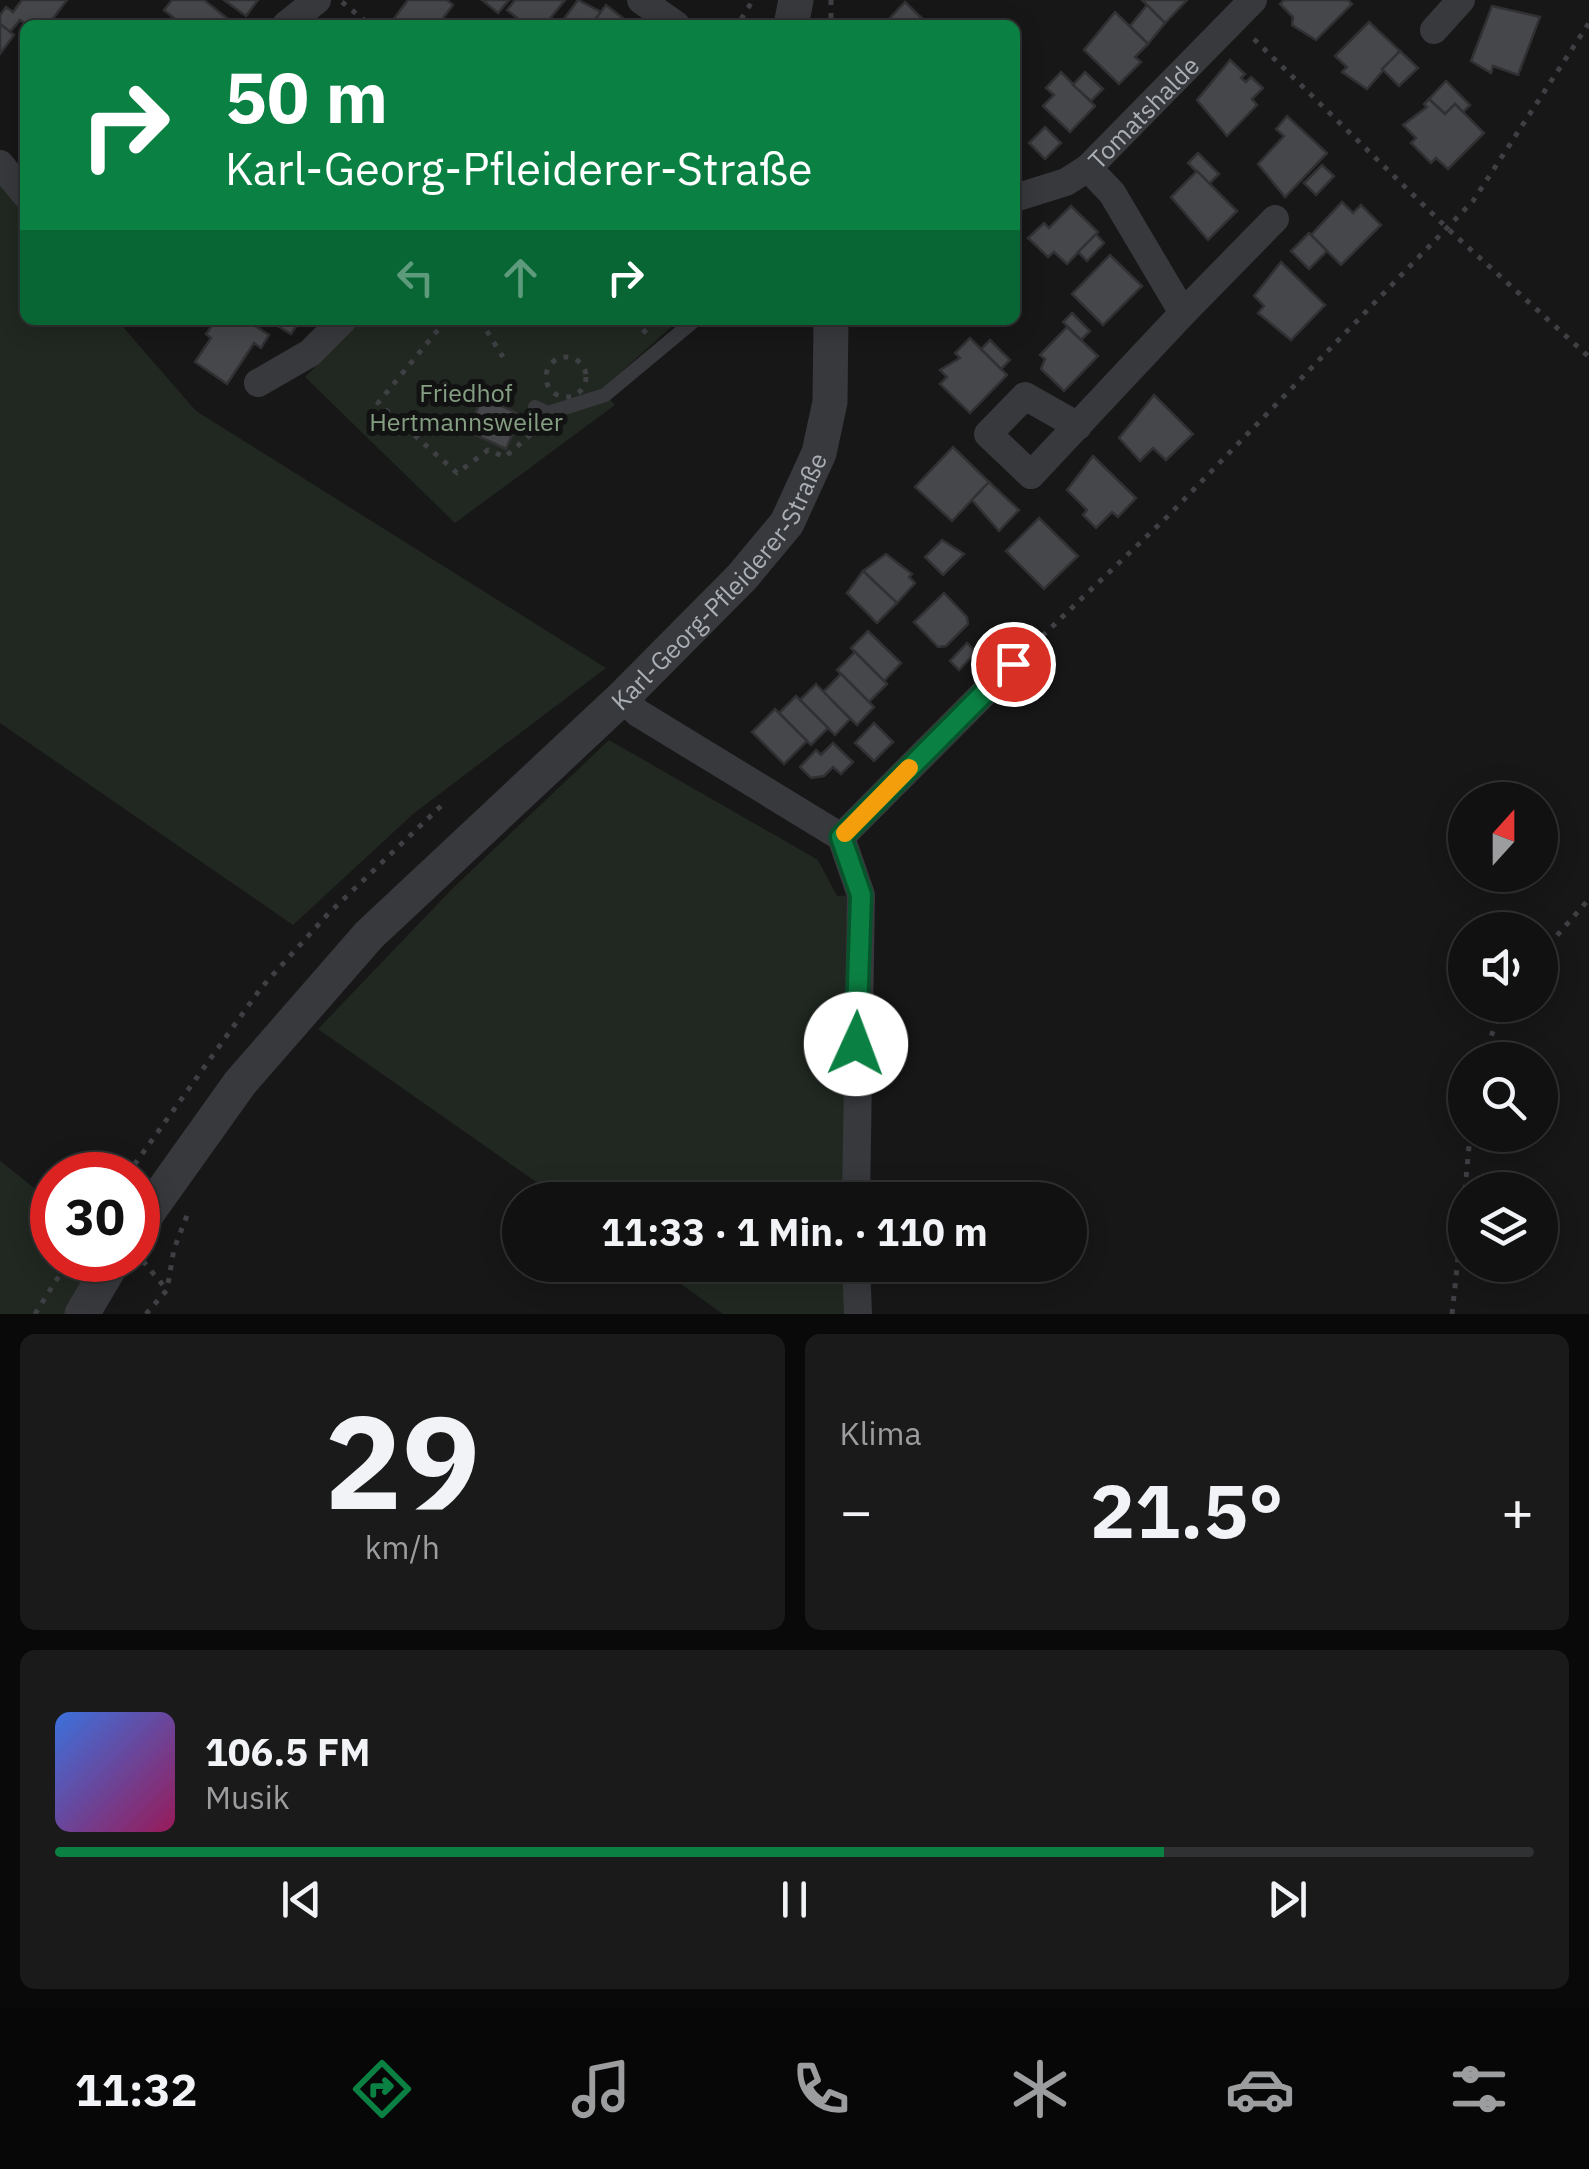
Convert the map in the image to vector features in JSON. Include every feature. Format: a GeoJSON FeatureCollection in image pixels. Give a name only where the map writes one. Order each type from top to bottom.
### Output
{"type":"FeatureCollection","features":[{"type":"Feature","properties":{"kind":"street"},"geometry":{"type":"LineString","coordinates":[[292,20],[317,0]]}},
{"type":"Feature","properties":{"kind":"street"},"geometry":{"type":"LineString","coordinates":[[641,0],[669,20]]}},
{"type":"Feature","properties":{"kind":"street"},"geometry":{"type":"LineString","coordinates":[[1434,30],[1460,0]]}},
{"type":"Feature","properties":{"kind":"street","name":"Tomatshalde"},"geometry":{"type":"LineString","coordinates":[[1020,196],[1066,182],[1088,168],[1244,10]]}},
{"type":"Feature","properties":{"kind":"street"},"geometry":{"type":"LineString","coordinates":[[0,164],[20,188]]}},
{"type":"Feature","properties":{"kind":"street"},"geometry":{"type":"LineString","coordinates":[[1088,168],[1112,193],[1183,313]]}},
{"type":"Feature","properties":{"kind":"street"},"geometry":{"type":"LineString","coordinates":[[1078,426],[1275,219]]}},
{"type":"Feature","properties":{"kind":"street"},"geometry":{"type":"LineString","coordinates":[[258,383],[310,353],[338,325]]}},
{"type":"Feature","properties":{"kind":"street","name":"Karl-Georg-Pfleiderer-Straße"},"geometry":{"type":"LineString","coordinates":[[831,325],[830,402],[819,453],[786,523],[742,577],[622,698],[638,713],[841,837]]}},
{"type":"Feature","properties":{"kind":"street"},"geometry":{"type":"LineString","coordinates":[[856,1182],[861,895],[841,837],[1013,664]]}},
{"type":"Feature","properties":{"kind":"street"},"geometry":{"type":"LineString","coordinates":[[160,1195],[240,1082],[369,934],[622,698]]}},
{"type":"Feature","properties":{"kind":"street"},"geometry":{"type":"LineString","coordinates":[[82,1314],[101,1282]]}},
{"type":"Feature","properties":{"kind":"street"},"geometry":{"type":"LineString","coordinates":[[857,1282],[858,1314]]}},
{"type":"Feature","properties":{"kind":"lane"},"geometry":{"type":"LineString","coordinates":[[542,410],[605,395],[689,325]]}},
{"type":"Feature","properties":{"kind":"path"},"geometry":{"type":"LineString","coordinates":[[339,0],[364,20]]}},
{"type":"Feature","properties":{"kind":"path"},"geometry":{"type":"LineString","coordinates":[[1244,10],[1447,228],[1589,357]]}},
{"type":"Feature","properties":{"kind":"path"},"geometry":{"type":"LineString","coordinates":[[1013,664],[1169,515],[1473,201],[1589,23]]}},
{"type":"Feature","properties":{"kind":"path"},"geometry":{"type":"LineString","coordinates":[[442,325],[378,403],[457,473],[488,450],[505,457],[532,438],[542,410]]}},
{"type":"Feature","properties":{"kind":"path"},"geometry":{"type":"LineString","coordinates":[[483,325],[503,357]]}},
{"type":"Feature","properties":{"kind":"path"},"geometry":{"type":"LineString","coordinates":[[571,358],[582,365],[586,378],[576,395],[556,395],[548,386],[546,373],[558,359],[571,358]]}},
{"type":"Feature","properties":{"kind":"path"},"geometry":{"type":"LineString","coordinates":[[143,1152],[261,988],[328,914],[441,806]]}},
{"type":"Feature","properties":{"kind":"path"},"geometry":{"type":"LineString","coordinates":[[1558,934],[1589,899]]}},
{"type":"Feature","properties":{"kind":"path"},"geometry":{"type":"LineString","coordinates":[[35,1314],[56,1282]]}},
{"type":"Feature","properties":{"kind":"path"},"geometry":{"type":"LineString","coordinates":[[160,1282],[167,1290]]}},
{"type":"Feature","properties":{"kind":"path"},"geometry":{"type":"LineString","coordinates":[[1452,1314],[1455,1282]]}},
{"type":"Feature","properties":{"kind":"green space"},"geometry":{"type":"Polygon","coordinates":[[[0,184],[20,207],[20,325],[121,325],[196,411],[606,668],[413,814],[293,925],[0,723],[0,184]]]}},
{"type":"Feature","properties":{"kind":"green space","name":"Friedhof Hertmannsweiler"},"geometry":{"type":"Polygon","coordinates":[[[357,325],[673,325],[601,390],[615,405],[455,523],[305,377],[357,325]]]}},
{"type":"Feature","properties":{"kind":"green space"},"geometry":{"type":"Polygon","coordinates":[[[609,740],[818,860],[837,896],[861,895],[856,1182],[536,1182],[318,1029],[453,888],[609,740]]]}},
{"type":"Feature","properties":{"kind":"green space"},"geometry":{"type":"Polygon","coordinates":[[[0,1161],[30,1185],[30,1282],[88,1282],[70,1314],[0,1314],[0,1161]]]}},
{"type":"Feature","properties":{"kind":"green space"},"geometry":{"type":"Polygon","coordinates":[[[678,1282],[857,1282],[858,1314],[723,1314],[678,1282]]]}},
{"type":"Feature","properties":{"kind":"building"},"geometry":{"type":"Polygon","coordinates":[[[22,0],[67,0],[52,20],[20,20],[10,32],[0,24],[0,15],[6,7],[13,12],[22,0]]]}},
{"type":"Feature","properties":{"kind":"building"},"geometry":{"type":"Polygon","coordinates":[[[172,0],[204,0],[228,19],[174,20],[164,10],[172,0]]]}},
{"type":"Feature","properties":{"kind":"building"},"geometry":{"type":"Polygon","coordinates":[[[224,0],[258,0],[246,16],[224,0]]]}},
{"type":"Feature","properties":{"kind":"building"},"geometry":{"type":"Polygon","coordinates":[[[408,0],[447,0],[453,5],[442,20],[393,20],[408,0]]]}},
{"type":"Feature","properties":{"kind":"building"},"geometry":{"type":"Polygon","coordinates":[[[482,0],[509,0],[498,13],[482,0]]]}},
{"type":"Feature","properties":{"kind":"building"},"geometry":{"type":"Polygon","coordinates":[[[515,0],[565,0],[549,20],[520,20],[507,10],[515,0]]]}},
{"type":"Feature","properties":{"kind":"building"},"geometry":{"type":"Polygon","coordinates":[[[578,0],[601,12],[595,20],[563,20],[578,0]]]}},
{"type":"Feature","properties":{"kind":"building"},"geometry":{"type":"Polygon","coordinates":[[[1142,0],[1187,0],[1165,23],[1142,0]]]}},
{"type":"Feature","properties":{"kind":"building"},"geometry":{"type":"Polygon","coordinates":[[[1284,0],[1348,0],[1352,4],[1316,40],[1292,25],[1293,17],[1280,4],[1284,0]]]}},
{"type":"Feature","properties":{"kind":"building"},"geometry":{"type":"Polygon","coordinates":[[[905,2],[924,20],[889,20],[905,2]]]}},
{"type":"Feature","properties":{"kind":"building"},"geometry":{"type":"Polygon","coordinates":[[[606,5],[625,20],[595,20],[606,5]]]}},
{"type":"Feature","properties":{"kind":"building"},"geometry":{"type":"Polygon","coordinates":[[[1147,5],[1165,23],[1148,44],[1130,26],[1147,5]]]}},
{"type":"Feature","properties":{"kind":"building"},"geometry":{"type":"Polygon","coordinates":[[[1492,6],[1540,17],[1518,75],[1493,66],[1491,73],[1471,61],[1492,6]]]}},
{"type":"Feature","properties":{"kind":"building"},"geometry":{"type":"Polygon","coordinates":[[[1115,12],[1148,44],[1135,57],[1141,62],[1119,84],[1084,50],[1115,12]]]}},
{"type":"Feature","properties":{"kind":"building"},"geometry":{"type":"Polygon","coordinates":[[[1369,22],[1400,51],[1367,89],[1342,72],[1347,67],[1335,56],[1369,22]]]}},
{"type":"Feature","properties":{"kind":"building"},"geometry":{"type":"Polygon","coordinates":[[[0,24],[14,35],[0,54],[0,24]]]}},
{"type":"Feature","properties":{"kind":"building"},"geometry":{"type":"Polygon","coordinates":[[[1400,51],[1418,68],[1399,86],[1382,69],[1400,51]]]}},
{"type":"Feature","properties":{"kind":"building"},"geometry":{"type":"Polygon","coordinates":[[[1230,60],[1245,74],[1241,78],[1246,82],[1251,77],[1263,88],[1252,99],[1257,105],[1227,136],[1197,100],[1230,60]]]}},
{"type":"Feature","properties":{"kind":"building"},"geometry":{"type":"Polygon","coordinates":[[[1061,72],[1095,106],[1070,132],[1043,106],[1054,95],[1046,88],[1061,72]]]}},
{"type":"Feature","properties":{"kind":"building"},"geometry":{"type":"Polygon","coordinates":[[[1085,72],[1103,89],[1091,101],[1073,85],[1085,72]]]}},
{"type":"Feature","properties":{"kind":"building"},"geometry":{"type":"Polygon","coordinates":[[[1446,81],[1470,105],[1463,112],[1455,104],[1445,114],[1429,99],[1446,81]]]}},
{"type":"Feature","properties":{"kind":"building"},"geometry":{"type":"Polygon","coordinates":[[[1429,99],[1445,114],[1455,104],[1484,133],[1448,169],[1436,158],[1431,163],[1411,143],[1416,138],[1403,125],[1427,107],[1424,104],[1429,99]]]}},
{"type":"Feature","properties":{"kind":"building"},"geometry":{"type":"Polygon","coordinates":[[[1287,116],[1327,153],[1285,197],[1258,164],[1284,136],[1276,129],[1287,116]]]}},
{"type":"Feature","properties":{"kind":"building"},"geometry":{"type":"Polygon","coordinates":[[[1045,127],[1061,143],[1045,159],[1029,143],[1045,127]]]}},
{"type":"Feature","properties":{"kind":"building"},"geometry":{"type":"Polygon","coordinates":[[[1198,153],[1219,174],[1209,184],[1188,163],[1198,153]]]}},
{"type":"Feature","properties":{"kind":"building"},"geometry":{"type":"Polygon","coordinates":[[[1322,165],[1334,176],[1316,195],[1304,183],[1322,165]]]}},
{"type":"Feature","properties":{"kind":"building"},"geometry":{"type":"Polygon","coordinates":[[[1197,171],[1237,211],[1208,240],[1171,197],[1197,171]]]}},
{"type":"Feature","properties":{"kind":"building"},"geometry":{"type":"Polygon","coordinates":[[[1342,202],[1353,213],[1361,205],[1381,225],[1341,265],[1311,235],[1342,202]]]}},
{"type":"Feature","properties":{"kind":"building"},"geometry":{"type":"Polygon","coordinates":[[[1071,206],[1098,232],[1067,264],[1054,252],[1048,257],[1028,238],[1044,223],[1049,228],[1071,206]]]}},
{"type":"Feature","properties":{"kind":"building"},"geometry":{"type":"Polygon","coordinates":[[[1309,233],[1327,251],[1309,269],[1291,251],[1309,233]]]}},
{"type":"Feature","properties":{"kind":"building"},"geometry":{"type":"Polygon","coordinates":[[[1096,234],[1104,243],[1087,261],[1078,252],[1096,234]]]}},
{"type":"Feature","properties":{"kind":"building"},"geometry":{"type":"Polygon","coordinates":[[[1110,255],[1142,286],[1103,325],[1072,294],[1110,255]]]}},
{"type":"Feature","properties":{"kind":"building"},"geometry":{"type":"Polygon","coordinates":[[[1281,262],[1325,305],[1291,340],[1258,313],[1264,306],[1254,296],[1281,262]]]}},
{"type":"Feature","properties":{"kind":"building"},"geometry":{"type":"Polygon","coordinates":[[[1072,313],[1090,331],[1081,340],[1063,322],[1072,313]]]}},
{"type":"Feature","properties":{"kind":"building"},"geometry":{"type":"Polygon","coordinates":[[[212,325],[254,325],[269,335],[261,348],[254,343],[227,384],[195,362],[211,338],[206,334],[212,325]]]}},
{"type":"Feature","properties":{"kind":"building"},"geometry":{"type":"Polygon","coordinates":[[[276,325],[297,325],[291,334],[276,325]]]}},
{"type":"Feature","properties":{"kind":"building"},"geometry":{"type":"Polygon","coordinates":[[[1067,327],[1098,356],[1064,391],[1041,369],[1045,359],[1040,355],[1067,327]]]}},
{"type":"Feature","properties":{"kind":"building"},"geometry":{"type":"Polygon","coordinates":[[[970,338],[1007,375],[970,413],[940,384],[947,377],[940,370],[960,358],[955,353],[970,338]]]}},
{"type":"Feature","properties":{"kind":"building"},"geometry":{"type":"Polygon","coordinates":[[[990,340],[1010,360],[1001,369],[981,349],[990,340]]]}},
{"type":"Feature","properties":{"kind":"building"},"geometry":{"type":"Polygon","coordinates":[[[1154,395],[1193,434],[1166,460],[1153,448],[1140,461],[1119,438],[1154,395]]]}},
{"type":"Feature","properties":{"kind":"building"},"geometry":{"type":"Polygon","coordinates":[[[483,397],[521,415],[506,449],[467,431],[483,397]]]}},
{"type":"Feature","properties":{"kind":"building"},"geometry":{"type":"Polygon","coordinates":[[[953,447],[989,482],[952,521],[915,487],[953,447]]]}},
{"type":"Feature","properties":{"kind":"building"},"geometry":{"type":"Polygon","coordinates":[[[1093,456],[1136,498],[1118,517],[1112,512],[1096,528],[1083,515],[1087,510],[1067,490],[1093,456]]]}},
{"type":"Feature","properties":{"kind":"building"},"geometry":{"type":"Polygon","coordinates":[[[989,482],[1019,510],[999,531],[972,500],[989,482]]]}},
{"type":"Feature","properties":{"kind":"building"},"geometry":{"type":"Polygon","coordinates":[[[1039,518],[1078,556],[1044,589],[1006,551],[1039,518]]]}},
{"type":"Feature","properties":{"kind":"building"},"geometry":{"type":"Polygon","coordinates":[[[942,540],[964,554],[943,575],[925,557],[942,540]]]}},
{"type":"Feature","properties":{"kind":"building"},"geometry":{"type":"Polygon","coordinates":[[[886,554],[912,574],[909,577],[915,583],[897,603],[863,571],[886,554]]]}},
{"type":"Feature","properties":{"kind":"building"},"geometry":{"type":"Polygon","coordinates":[[[863,571],[897,603],[877,623],[847,593],[863,571]]]}},
{"type":"Feature","properties":{"kind":"building"},"geometry":{"type":"Polygon","coordinates":[[[944,593],[967,617],[968,624],[946,646],[938,647],[914,622],[944,593]]]}},
{"type":"Feature","properties":{"kind":"building"},"geometry":{"type":"Polygon","coordinates":[[[868,631],[901,663],[884,681],[851,648],[868,631]]]}},
{"type":"Feature","properties":{"kind":"building"},"geometry":{"type":"Polygon","coordinates":[[[967,643],[976,652],[959,670],[950,661],[967,643]]]}},
{"type":"Feature","properties":{"kind":"building"},"geometry":{"type":"Polygon","coordinates":[[[855,652],[887,684],[869,702],[837,670],[855,652]]]}},
{"type":"Feature","properties":{"kind":"building"},"geometry":{"type":"Polygon","coordinates":[[[841,674],[874,707],[857,725],[823,692],[841,674]]]}},
{"type":"Feature","properties":{"kind":"building"},"geometry":{"type":"Polygon","coordinates":[[[816,684],[850,719],[835,735],[800,700],[816,684]]]}},
{"type":"Feature","properties":{"kind":"building"},"geometry":{"type":"Polygon","coordinates":[[[796,696],[828,728],[811,745],[779,713],[796,696]]]}},
{"type":"Feature","properties":{"kind":"building"},"geometry":{"type":"Polygon","coordinates":[[[775,709],[807,741],[784,764],[752,732],[775,709]]]}},
{"type":"Feature","properties":{"kind":"building"},"geometry":{"type":"Polygon","coordinates":[[[874,723],[893,742],[874,761],[855,743],[874,723]]]}},
{"type":"Feature","properties":{"kind":"building"},"geometry":{"type":"Polygon","coordinates":[[[833,743],[853,762],[841,774],[833,767],[824,776],[811,778],[800,767],[816,750],[821,755],[833,743]]]}},
{"type":"Feature","properties":{"kind":"slow traffic"},"geometry":{"type":"LineString","coordinates":[[845,833],[909,768]]}},
{"type":"Feature","properties":{"kind":"route"},"geometry":{"type":"LineString","coordinates":[[856,1044],[861,895],[841,837],[1013,664]]}}]}
